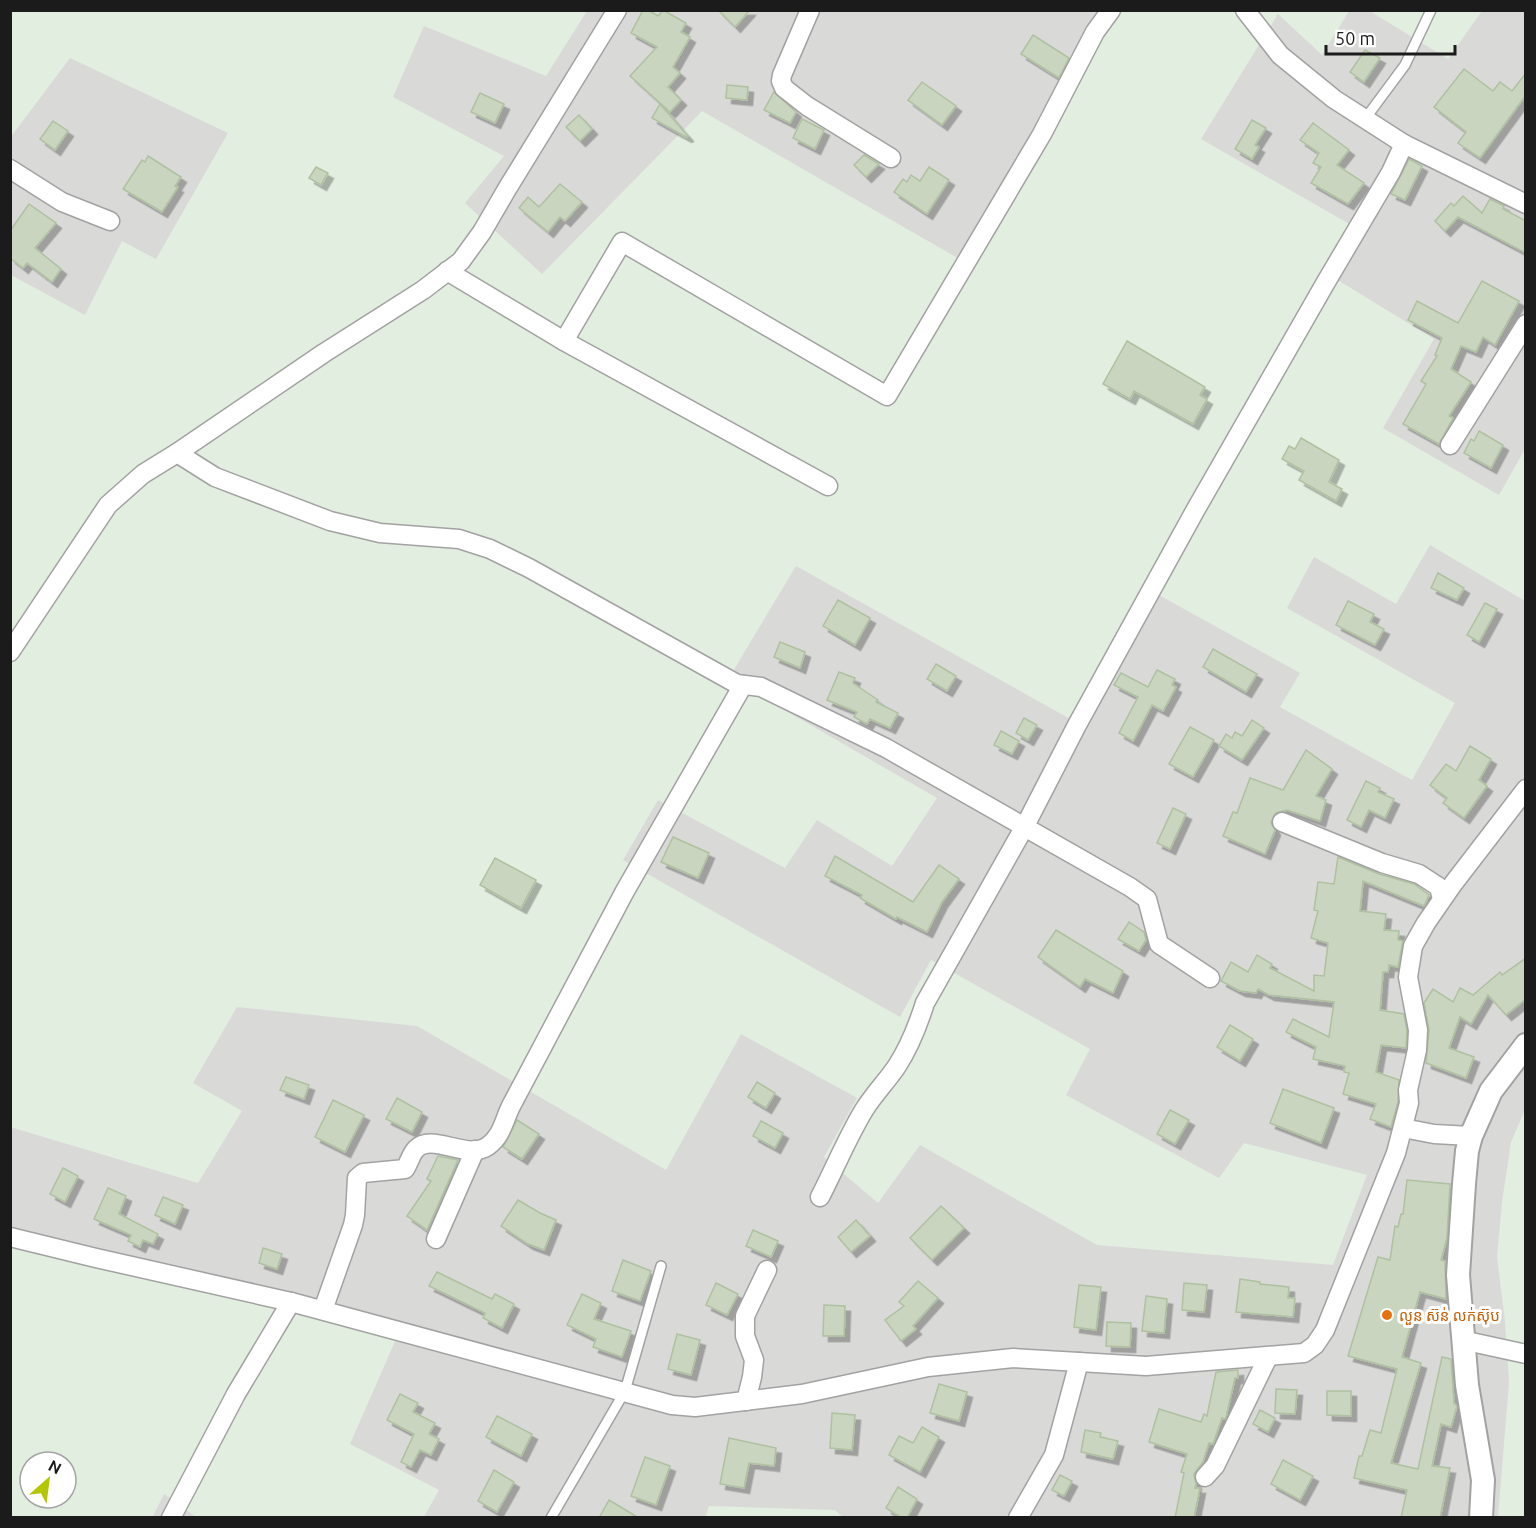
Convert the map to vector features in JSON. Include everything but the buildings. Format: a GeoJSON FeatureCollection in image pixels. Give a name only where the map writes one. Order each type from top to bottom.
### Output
{"type":"FeatureCollection","features":[{"type":"Feature","properties":{"kind":"street"},"geometry":{"type":"LineString","coordinates":[[10,652],[108,505],[143,474],[423,290],[461,261],[482,232],[617,10]]}},
{"type":"Feature","properties":{"kind":"street"},"geometry":{"type":"LineString","coordinates":[[810,10],[782,75],[781,81],[784,88],[807,106],[891,158]]}},
{"type":"Feature","properties":{"kind":"street"},"geometry":{"type":"LineString","coordinates":[[564,341],[622,242],[887,396],[1042,134],[1095,32],[1111,10]]}},
{"type":"Feature","properties":{"kind":"street"},"geometry":{"type":"LineString","coordinates":[[1245,10],[1280,55],[1334,99],[1404,144],[1526,204]]}},
{"type":"Feature","properties":{"kind":"street"},"geometry":{"type":"LineString","coordinates":[[820,1197],[863,1111],[896,1068],[909,1045],[925,1002],[1025,826],[1077,725],[1197,509],[1391,172],[1404,144]]}},
{"type":"Feature","properties":{"kind":"street"},"geometry":{"type":"LineString","coordinates":[[10,169],[62,202],[110,221]]}},
{"type":"Feature","properties":{"kind":"street"},"geometry":{"type":"LineString","coordinates":[[447,271],[564,341],[828,486]]}},
{"type":"Feature","properties":{"kind":"street"},"geometry":{"type":"LineString","coordinates":[[1450,445],[1526,324]]}},
{"type":"Feature","properties":{"kind":"street"},"geometry":{"type":"LineString","coordinates":[[177,453],[215,477],[330,521],[380,533],[459,539],[490,549],[529,568],[712,671],[743,685],[761,687],[886,748],[1131,887],[1147,899],[1159,944],[1210,978]]}},
{"type":"Feature","properties":{"kind":"street"},"geometry":{"type":"LineString","coordinates":[[323,1310],[356,1215],[357,1178],[363,1173],[405,1169],[414,1152],[424,1144],[436,1143],[448,1148],[475,1150],[489,1146],[501,1131],[510,1106],[625,891],[743,685]]}},
{"type":"Feature","properties":{"kind":"street"},"geometry":{"type":"LineString","coordinates":[[10,1237],[291,1302],[672,1405],[694,1407],[802,1394],[928,1367],[1013,1358],[1146,1366],[1304,1353],[1316,1345],[1325,1330],[1396,1153],[1403,1128],[1409,1103],[1408,1090],[1418,1030],[1408,977],[1413,946],[1442,899],[1526,789]]}},
{"type":"Feature","properties":{"kind":"street"},"geometry":{"type":"LineString","coordinates":[[1282,822],[1382,862],[1419,874],[1439,887],[1442,899]]}},
{"type":"Feature","properties":{"kind":"street"},"geometry":{"type":"LineString","coordinates":[[1481,1518],[1483,1480],[1467,1385],[1458,1275],[1467,1151],[1471,1136],[1491,1091],[1526,1045]]}},
{"type":"Feature","properties":{"kind":"street"},"geometry":{"type":"LineString","coordinates":[[1403,1128],[1434,1134],[1471,1136]]}},
{"type":"Feature","properties":{"kind":"street"},"geometry":{"type":"LineString","coordinates":[[436,1239],[475,1150]]}},
{"type":"Feature","properties":{"kind":"street"},"geometry":{"type":"LineString","coordinates":[[746,1401],[754,1360],[745,1336],[745,1316],[767,1270]]}},
{"type":"Feature","properties":{"kind":"street"},"geometry":{"type":"LineString","coordinates":[[171,1518],[236,1394],[291,1302]]}},
{"type":"Feature","properties":{"kind":"street"},"geometry":{"type":"LineString","coordinates":[[1462,1340],[1526,1354]]}},
{"type":"Feature","properties":{"kind":"street"},"geometry":{"type":"LineString","coordinates":[[1206,1477],[1215,1466],[1268,1357]]}},
{"type":"Feature","properties":{"kind":"street"},"geometry":{"type":"LineString","coordinates":[[1018,1518],[1054,1455],[1079,1362]]}},
{"type":"Feature","properties":{"kind":"lane"},"geometry":{"type":"LineString","coordinates":[[1365,119],[1405,64],[1431,10]]}},
{"type":"Feature","properties":{"kind":"lane"},"geometry":{"type":"LineString","coordinates":[[551,1518],[625,1391],[661,1266]]}},
{"type":"Feature","properties":{"kind":"shaded area"},"geometry":{"type":"Polygon","coordinates":[[[1368,10],[1448,59],[1482,11],[1525,11],[1525,449],[1499,495],[1383,428],[1434,339],[1323,271],[1351,225],[1201,139],[1278,14],[1322,55],[1349,11],[1368,10]]]}},
{"type":"Feature","properties":{"kind":"shaded area"},"geometry":{"type":"Polygon","coordinates":[[[587,11],[1100,11],[961,260],[702,111],[542,274],[465,203],[504,156],[393,97],[424,26],[546,76],[587,11]]]}},
{"type":"Feature","properties":{"kind":"shaded area"},"geometry":{"type":"Polygon","coordinates":[[[70,58],[228,133],[156,259],[122,241],[85,315],[11,275],[10,138],[70,58]]]}},
{"type":"Feature","properties":{"kind":"shaded area"},"geometry":{"type":"Polygon","coordinates":[[[1430,545],[1525,601],[1526,1107],[1511,1142],[1497,1257],[1509,1382],[1498,1517],[844,1518],[835,1510],[709,1506],[705,1518],[424,1517],[439,1490],[350,1444],[397,1337],[11,1234],[10,1127],[198,1183],[242,1111],[193,1083],[237,1007],[417,1026],[666,1170],[741,1034],[857,1098],[824,1157],[878,1203],[920,1145],[1097,1245],[1333,1265],[1367,1175],[1244,1143],[1219,1178],[1066,1095],[1090,1049],[931,960],[900,1017],[623,860],[658,800],[785,868],[817,820],[892,866],[937,798],[729,678],[796,566],[1072,720],[1146,588],[1300,673],[1280,707],[1412,780],[1455,703],[1287,608],[1314,557],[1396,604],[1430,545]]]}},
{"type":"Feature","properties":{"kind":"shaded area"},"geometry":{"type":"Polygon","coordinates":[[[164,1494],[196,1517],[152,1518],[164,1494]]]}},
{"type":"Feature","properties":{"kind":"place","name":"លួន ស៊ន់ លក់ស៊ុប"},"geometry":{"type":"Point","coordinates":[1387,1315]}}]}
